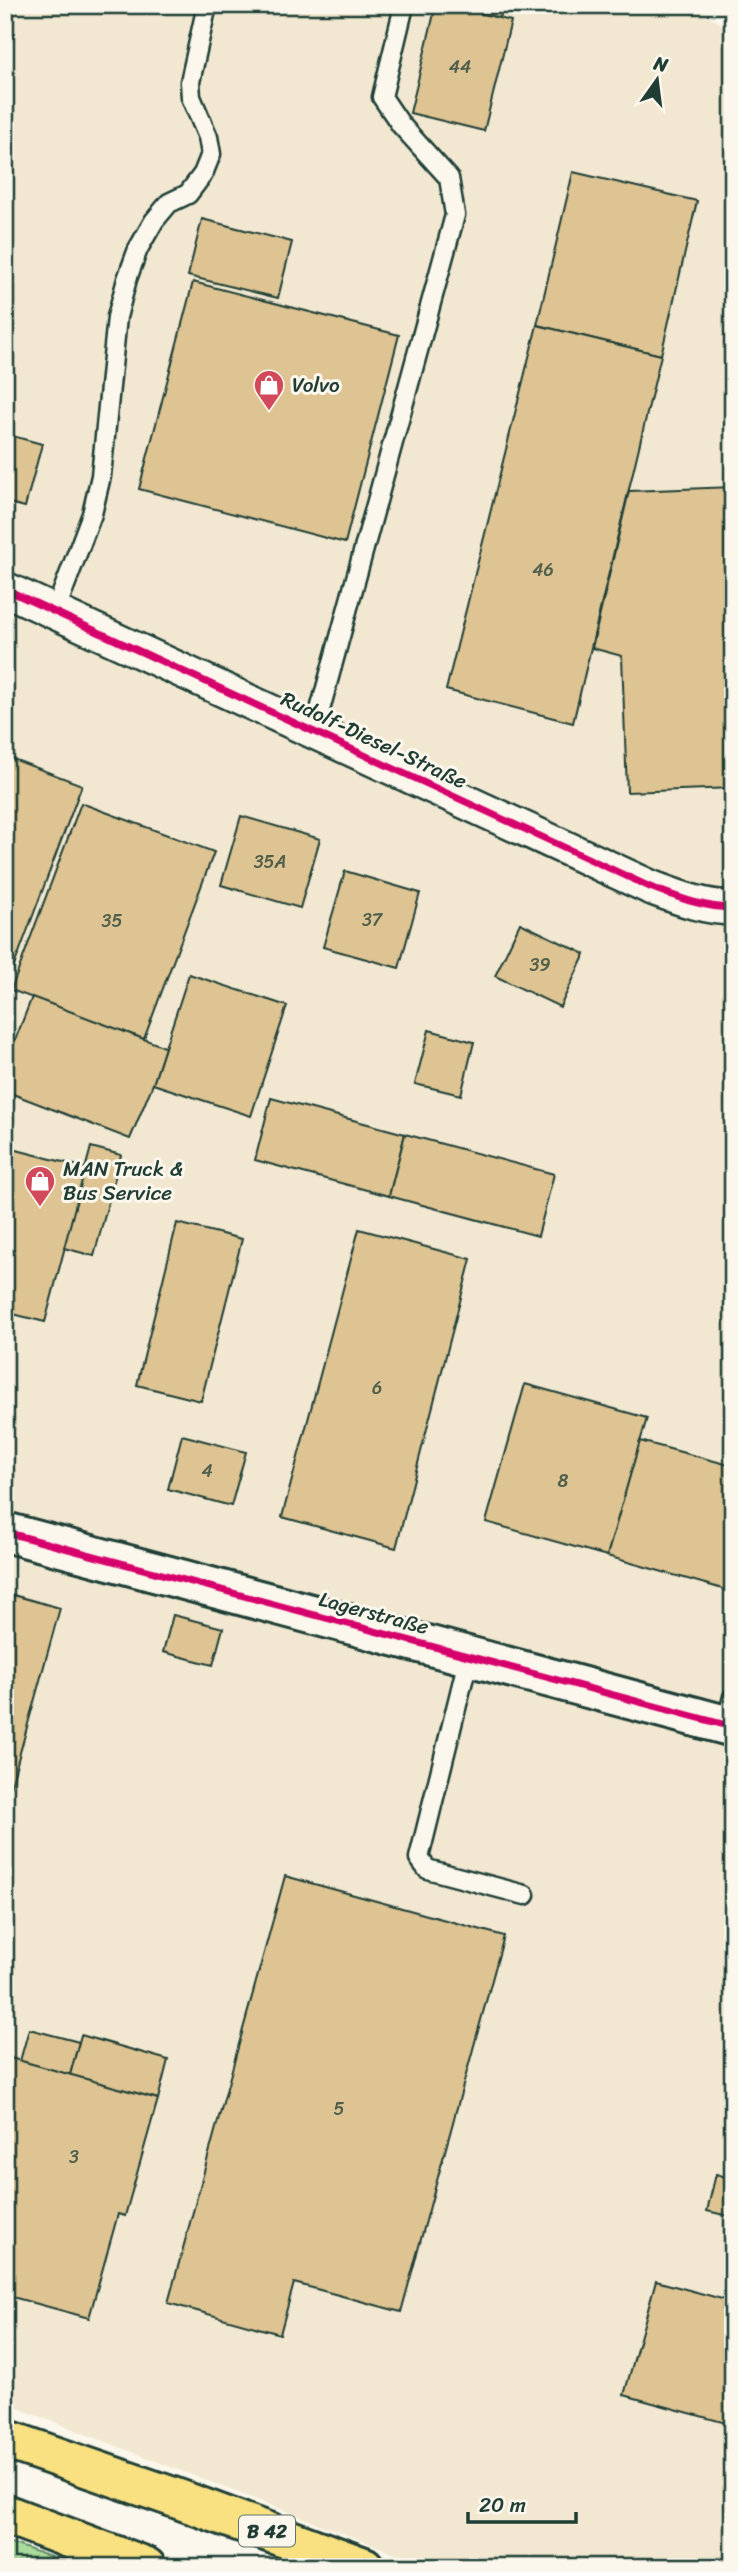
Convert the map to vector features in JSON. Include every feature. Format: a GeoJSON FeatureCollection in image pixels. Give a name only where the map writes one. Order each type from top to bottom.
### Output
{"type":"FeatureCollection","features":[{"type":"Feature","properties":{"kind":"main road","name":"B 42"},"geometry":{"type":"LineString","coordinates":[[5,2440],[170,2496],[364,2567]]}},
{"type":"Feature","properties":{"kind":"main road"},"geometry":{"type":"LineString","coordinates":[[5,2514],[146,2567]]}},
{"type":"Feature","properties":{"kind":"street","name":"Rudolf-Diesel-Straße"},"geometry":{"type":"LineString","coordinates":[[5,589],[650,887],[687,901],[733,908]]}},
{"type":"Feature","properties":{"kind":"street","name":"Lagerstraße"},"geometry":{"type":"LineString","coordinates":[[5,1531],[469,1656],[730,1717]]}},
{"type":"Feature","properties":{"kind":"lane"},"geometry":{"type":"LineString","coordinates":[[55,612],[75,553],[92,514],[101,476],[114,338],[127,279],[138,249],[153,221],[169,203],[188,194],[203,174],[211,154],[208,137],[191,97],[190,82],[207,5]]}},
{"type":"Feature","properties":{"kind":"lane"},"geometry":{"type":"LineString","coordinates":[[314,732],[455,215],[449,178],[401,125],[382,97],[403,10]]}},
{"type":"Feature","properties":{"kind":"lane"},"geometry":{"type":"LineString","coordinates":[[469,1656],[419,1858],[427,1869],[526,1895]]}},
{"type":"Feature","properties":{"kind":"shaded area"},"geometry":{"type":"Polygon","coordinates":[[[5,5],[695,5],[733,33],[733,2567],[431,2567],[5,2403],[5,5]]]}},
{"type":"Feature","properties":{"kind":"green space"},"geometry":{"type":"Polygon","coordinates":[[[5,2541],[80,2567],[5,2567],[5,2541]]]}},
{"type":"Feature","properties":{"kind":"building"},"geometry":{"type":"Polygon","coordinates":[[[436,5],[447,5],[511,21],[484,131],[410,113],[436,5]]]}},
{"type":"Feature","properties":{"kind":"building"},"geometry":{"type":"Polygon","coordinates":[[[447,5],[504,5],[500,18],[447,5]]]}},
{"type":"Feature","properties":{"kind":"building"},"geometry":{"type":"Polygon","coordinates":[[[573,172],[697,201],[661,355],[537,325],[573,172]]]}},
{"type":"Feature","properties":{"kind":"building"},"geometry":{"type":"Polygon","coordinates":[[[202,219],[292,242],[278,298],[188,276],[202,219]]]}},
{"type":"Feature","properties":{"kind":"building","name":"Volvo"},"geometry":{"type":"Polygon","coordinates":[[[193,282],[399,335],[345,543],[139,489],[193,282]]]}},
{"type":"Feature","properties":{"kind":"building"},"geometry":{"type":"Polygon","coordinates":[[[537,325],[661,355],[573,723],[446,690],[537,325]]]}},
{"type":"Feature","properties":{"kind":"building"},"geometry":{"type":"Polygon","coordinates":[[[5,434],[42,444],[25,507],[5,502],[5,434]]]}},
{"type":"Feature","properties":{"kind":"building"},"geometry":{"type":"Polygon","coordinates":[[[733,487],[733,788],[627,792],[622,656],[592,648],[629,491],[733,487]]]}},
{"type":"Feature","properties":{"kind":"building"},"geometry":{"type":"Polygon","coordinates":[[[5,756],[82,785],[5,990],[5,756]]]}},
{"type":"Feature","properties":{"kind":"building"},"geometry":{"type":"Polygon","coordinates":[[[81,803],[214,852],[144,1039],[11,990],[81,803]]]}},
{"type":"Feature","properties":{"kind":"building"},"geometry":{"type":"Polygon","coordinates":[[[241,816],[320,839],[300,908],[221,885],[241,816]]]}},
{"type":"Feature","properties":{"kind":"building"},"geometry":{"type":"Polygon","coordinates":[[[345,871],[420,893],[399,968],[323,947],[345,871]]]}},
{"type":"Feature","properties":{"kind":"building"},"geometry":{"type":"Polygon","coordinates":[[[520,923],[585,954],[560,1007],[495,976],[520,923]]]}},
{"type":"Feature","properties":{"kind":"building"},"geometry":{"type":"Polygon","coordinates":[[[189,974],[287,1006],[251,1116],[153,1084],[189,974]]]}},
{"type":"Feature","properties":{"kind":"building"},"geometry":{"type":"Polygon","coordinates":[[[32,997],[165,1047],[130,1139],[5,1091],[5,1066],[32,997]]]}},
{"type":"Feature","properties":{"kind":"building"},"geometry":{"type":"Polygon","coordinates":[[[429,1030],[474,1042],[461,1095],[415,1084],[429,1030]]]}},
{"type":"Feature","properties":{"kind":"building"},"geometry":{"type":"Polygon","coordinates":[[[271,1098],[405,1134],[389,1196],[255,1160],[271,1098]]]}},
{"type":"Feature","properties":{"kind":"building"},"geometry":{"type":"Polygon","coordinates":[[[405,1134],[554,1174],[538,1236],[389,1196],[405,1134]]]}},
{"type":"Feature","properties":{"kind":"building","name":"MAN Truck & Bus Service"},"geometry":{"type":"Polygon","coordinates":[[[5,1147],[86,1168],[45,1322],[5,1312],[5,1147]]]}},
{"type":"Feature","properties":{"kind":"building"},"geometry":{"type":"Polygon","coordinates":[[[91,1147],[121,1155],[94,1256],[64,1248],[91,1147]]]}},
{"type":"Feature","properties":{"kind":"building"},"geometry":{"type":"Polygon","coordinates":[[[177,1223],[242,1239],[201,1401],[137,1385],[177,1223]]]}},
{"type":"Feature","properties":{"kind":"building"},"geometry":{"type":"Polygon","coordinates":[[[359,1229],[471,1259],[396,1548],[282,1517],[359,1229]]]}},
{"type":"Feature","properties":{"kind":"building"},"geometry":{"type":"Polygon","coordinates":[[[525,1384],[647,1418],[607,1556],[486,1522],[525,1384]]]}},
{"type":"Feature","properties":{"kind":"building"},"geometry":{"type":"Polygon","coordinates":[[[182,1435],[246,1452],[231,1506],[168,1489],[182,1435]]]}},
{"type":"Feature","properties":{"kind":"building"},"geometry":{"type":"Polygon","coordinates":[[[640,1441],[733,1466],[733,1592],[607,1556],[640,1441]]]}},
{"type":"Feature","properties":{"kind":"building"},"geometry":{"type":"Polygon","coordinates":[[[13,1595],[60,1608],[8,1796],[5,1795],[5,1623],[13,1595]]]}},
{"type":"Feature","properties":{"kind":"building"},"geometry":{"type":"Polygon","coordinates":[[[173,1615],[223,1628],[213,1665],[163,1652],[173,1615]]]}},
{"type":"Feature","properties":{"kind":"building"},"geometry":{"type":"Polygon","coordinates":[[[285,1876],[504,1936],[401,2312],[294,2283],[280,2334],[168,2303],[285,1876]]]}},
{"type":"Feature","properties":{"kind":"building"},"geometry":{"type":"Polygon","coordinates":[[[29,2029],[79,2042],[70,2075],[20,2061],[29,2029]]]}},
{"type":"Feature","properties":{"kind":"building"},"geometry":{"type":"Polygon","coordinates":[[[81,2035],[168,2060],[158,2099],[70,2075],[81,2035]]]}},
{"type":"Feature","properties":{"kind":"building"},"geometry":{"type":"Polygon","coordinates":[[[7,2057],[158,2099],[125,2216],[118,2214],[89,2318],[5,2295],[7,2057]]]}},
{"type":"Feature","properties":{"kind":"building"},"geometry":{"type":"Polygon","coordinates":[[[716,2174],[733,2179],[733,2217],[707,2211],[716,2174]]]}},
{"type":"Feature","properties":{"kind":"building"},"geometry":{"type":"Polygon","coordinates":[[[656,2281],[733,2302],[733,2425],[624,2395],[656,2281]]]}},
{"type":"Feature","properties":{"kind":"cycle path"},"geometry":{"type":"LineString","coordinates":[[5,589],[650,887],[701,904],[733,908]]}},
{"type":"Feature","properties":{"kind":"cycle path"},"geometry":{"type":"LineString","coordinates":[[5,1532],[733,1727]]}},
{"type":"Feature","properties":{"kind":"place","name":"Volvo"},"geometry":{"type":"Point","coordinates":[269,412]}},
{"type":"Feature","properties":{"kind":"place","name":"MAN Truck & Bus Service"},"geometry":{"type":"Point","coordinates":[40,1208]}}]}
